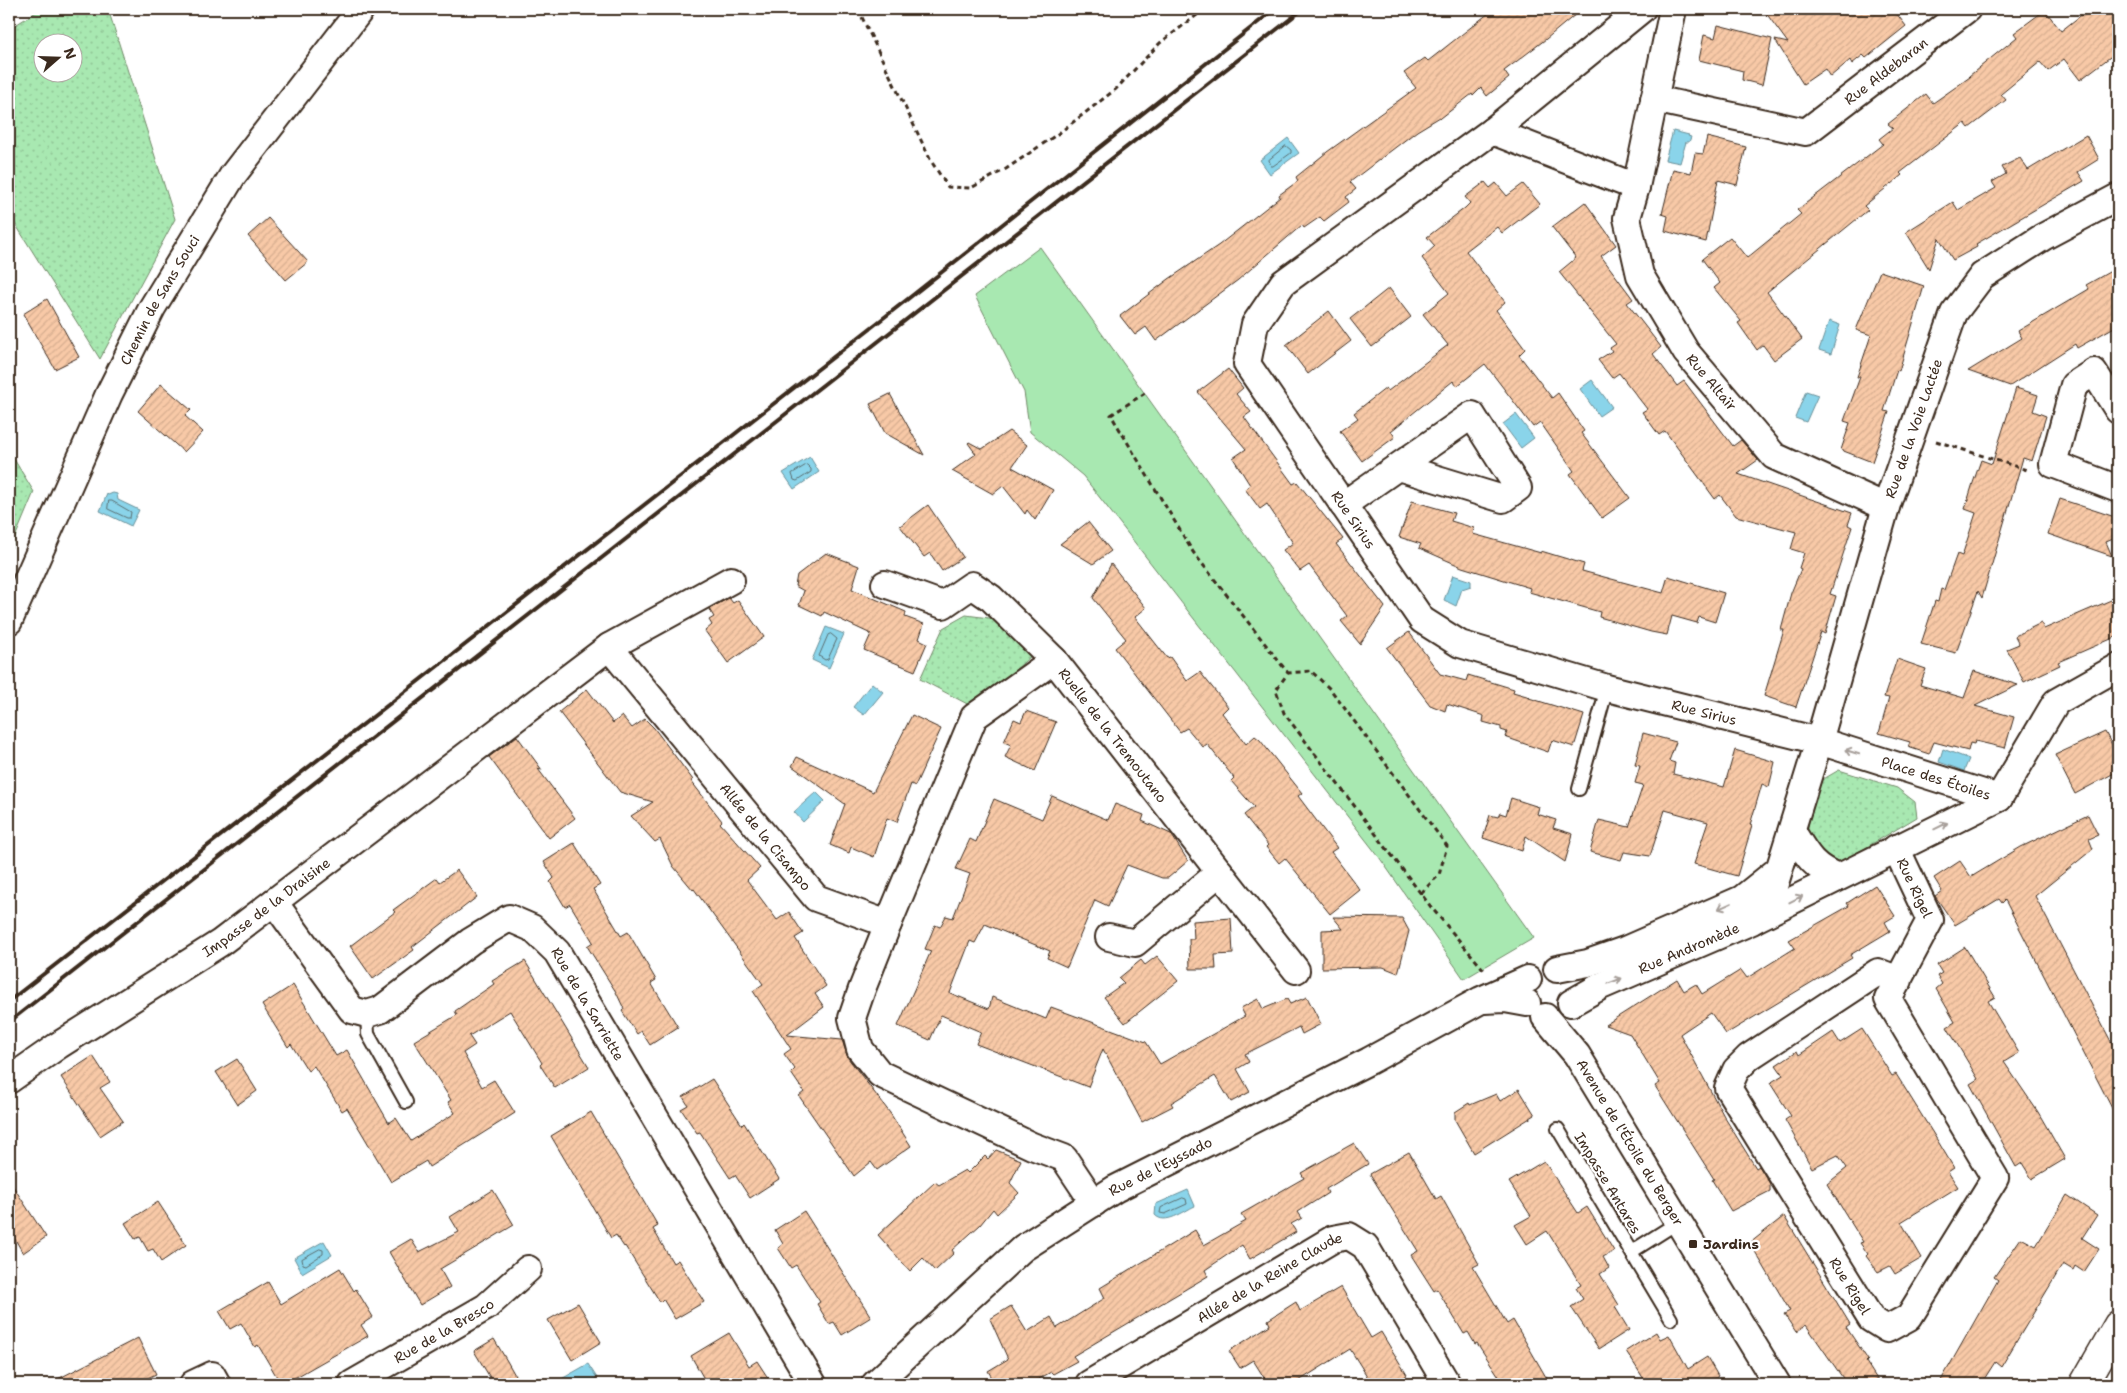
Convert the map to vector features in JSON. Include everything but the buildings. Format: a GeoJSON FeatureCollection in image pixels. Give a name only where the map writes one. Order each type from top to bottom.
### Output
{"type":"FeatureCollection","features":[{"type":"Feature","properties":{"kind":"main road"},"geometry":{"type":"LineString","coordinates":[[2084,1384],[2118,1326]]}},
{"type":"Feature","properties":{"kind":"street","name":"Chemin de Sans Souci"},"geometry":{"type":"LineString","coordinates":[[9,621],[109,394],[152,308],[233,175],[361,9]]}},
{"type":"Feature","properties":{"kind":"street","name":"Rue Sirius"},"geometry":{"type":"LineString","coordinates":[[1642,9],[1492,131],[1283,283],[1255,324],[1247,364],[1422,620],[1460,644],[1607,688],[1819,741]]}},
{"type":"Feature","properties":{"kind":"street","name":"Rue Altaïr"},"geometry":{"type":"LineString","coordinates":[[1673,9],[1636,186],[1627,218],[1640,275],[1686,352],[1774,456],[1886,507]]}},
{"type":"Feature","properties":{"kind":"street","name":"Rue Aldebaran"},"geometry":{"type":"LineString","coordinates":[[1654,99],[1806,132],[1967,9]]}},
{"type":"Feature","properties":{"kind":"street"},"geometry":{"type":"LineString","coordinates":[[1492,131],[1636,186]]}},
{"type":"Feature","properties":{"kind":"street","name":"Rue de la Voie Lactée"},"geometry":{"type":"LineString","coordinates":[[1819,741],[1886,507],[1954,313],[1982,276],[2043,237],[2118,197]]}},
{"type":"Feature","properties":{"kind":"street"},"geometry":{"type":"LineString","coordinates":[[2118,410],[2094,372],[2074,385],[2054,464],[2118,489]]}},
{"type":"Feature","properties":{"kind":"street"},"geometry":{"type":"LineString","coordinates":[[1343,505],[1398,467]]}},
{"type":"Feature","properties":{"kind":"street","name":"Impasse de la Draisine"},"geometry":{"type":"LineString","coordinates":[[9,1080],[220,943],[609,647],[731,580]]}},
{"type":"Feature","properties":{"kind":"street"},"geometry":{"type":"LineString","coordinates":[[885,584],[943,605],[972,585],[992,598],[1054,660]]}},
{"type":"Feature","properties":{"kind":"street","name":"Allée de la Cisampo"},"geometry":{"type":"LineString","coordinates":[[609,647],[816,898],[888,924]]}},
{"type":"Feature","properties":{"kind":"street","name":"Ruelle de la Tremoutano"},"geometry":{"type":"LineString","coordinates":[[888,924],[974,717],[1054,660],[1296,970]]}},
{"type":"Feature","properties":{"kind":"street"},"geometry":{"type":"LineString","coordinates":[[1999,798],[2056,702],[2118,666]]}},
{"type":"Feature","properties":{"kind":"street","name":"Place des Étoiles"},"geometry":{"type":"LineString","coordinates":[[1819,741],[1999,798]]}},
{"type":"Feature","properties":{"kind":"street","name":"Rue Andromède"},"geometry":{"type":"LineString","coordinates":[[1780,869],[1742,899],[1625,950],[1588,963],[1557,969],[1541,969],[1548,1002],[1601,986],[1752,921],[1772,893],[1780,869],[1792,831],[1819,741]]}},
{"type":"Feature","properties":{"kind":"street","name":"Place des Étoiles"},"geometry":{"type":"LineString","coordinates":[[1752,921],[1999,798]]}},
{"type":"Feature","properties":{"kind":"street"},"geometry":{"type":"LineString","coordinates":[[1792,831],[1812,863],[1824,872],[1838,877]]}},
{"type":"Feature","properties":{"kind":"street","name":"Rue Rigel"},"geometry":{"type":"LineString","coordinates":[[1896,848],[1930,920],[1888,999],[1995,1178],[1909,1317],[1887,1329],[1871,1319],[1728,1088],[1736,1070],[1749,1057],[1878,972],[1898,980]]}},
{"type":"Feature","properties":{"kind":"street"},"geometry":{"type":"LineString","coordinates":[[1109,937],[1134,943],[1220,872]]}},
{"type":"Feature","properties":{"kind":"street"},"geometry":{"type":"LineString","coordinates":[[274,902],[352,1010],[366,1014]]}},
{"type":"Feature","properties":{"kind":"street","name":"Rue de la Sarriette"},"geometry":{"type":"LineString","coordinates":[[366,1014],[380,1010],[471,941],[509,918],[532,928],[557,952],[813,1384]]}},
{"type":"Feature","properties":{"kind":"street"},"geometry":{"type":"LineString","coordinates":[[888,924],[852,1018],[860,1049],[880,1074],[1032,1146],[1064,1158],[1094,1203]]}},
{"type":"Feature","properties":{"kind":"street","name":"Avenue de l'Étoile du Berger"},"geometry":{"type":"LineString","coordinates":[[1557,969],[1570,979],[1573,987],[1548,1002],[1577,1055],[1778,1384]]}},
{"type":"Feature","properties":{"kind":"street","name":"Rue de l'Eyssado"},"geometry":{"type":"LineString","coordinates":[[875,1384],[1023,1248],[1115,1190],[1369,1061],[1488,997],[1548,1002]]}},
{"type":"Feature","properties":{"kind":"street","name":"Allée de la Reine Claude"},"geometry":{"type":"LineString","coordinates":[[1089,1384],[1333,1239],[1349,1236],[1365,1246],[1448,1384]]}},
{"type":"Feature","properties":{"kind":"street","name":"Rue de la Bresco"},"geometry":{"type":"LineString","coordinates":[[352,1384],[486,1307],[528,1269]]}},
{"type":"Feature","properties":{"kind":"street"},"geometry":{"type":"LineString","coordinates":[[193,1384],[212,1375],[216,1384]]}},
{"type":"Feature","properties":{"kind":"lane"},"geometry":{"type":"LineString","coordinates":[[1579,789],[1607,688]]}},
{"type":"Feature","properties":{"kind":"lane"},"geometry":{"type":"LineString","coordinates":[[366,1014],[368,1034],[406,1102]]}},
{"type":"Feature","properties":{"kind":"lane","name":"Impasse Antares"},"geometry":{"type":"LineString","coordinates":[[1558,1129],[1671,1319]]}},
{"type":"Feature","properties":{"kind":"lane","name":"Impasse Antares"},"geometry":{"type":"LineString","coordinates":[[1631,1252],[1680,1222]]}},
{"type":"Feature","properties":{"kind":"path"},"geometry":{"type":"LineString","coordinates":[[858,9],[931,161],[948,187],[971,188],[1006,169],[1059,133],[1116,89],[1160,43],[1205,9]]}},
{"type":"Feature","properties":{"kind":"path"},"geometry":{"type":"LineString","coordinates":[[1145,394],[1111,415],[1193,552],[1288,674]]}},
{"type":"Feature","properties":{"kind":"path"},"geometry":{"type":"LineString","coordinates":[[1912,434],[2049,476],[2054,464]]}},
{"type":"Feature","properties":{"kind":"path"},"geometry":{"type":"LineString","coordinates":[[1421,893],[1439,875],[1447,846],[1331,690],[1311,671],[1288,674],[1276,690],[1284,713],[1421,893],[1483,968],[1488,997]]}},
{"type":"Feature","properties":{"kind":"green space"},"geometry":{"type":"Polygon","coordinates":[[[41,9],[108,9],[175,219],[100,359],[9,214],[9,29],[41,9]]]}},
{"type":"Feature","properties":{"kind":"green space"},"geometry":{"type":"Polygon","coordinates":[[[1040,247],[1534,938],[1464,979],[1379,857],[1083,476],[1030,432],[1024,392],[975,296],[1040,247]]]}},
{"type":"Feature","properties":{"kind":"green space"},"geometry":{"type":"Polygon","coordinates":[[[9,451],[34,492],[9,552],[9,451]]]}},
{"type":"Feature","properties":{"kind":"green space"},"geometry":{"type":"Polygon","coordinates":[[[966,615],[997,619],[1031,656],[973,707],[920,679],[943,628],[966,615]]]}},
{"type":"Feature","properties":{"kind":"green space"},"geometry":{"type":"Polygon","coordinates":[[[1839,770],[1897,788],[1915,802],[1917,817],[1840,863],[1821,862],[1806,839],[1815,784],[1839,770]]]}},
{"type":"Feature","properties":{"kind":"water"},"geometry":{"type":"Polygon","coordinates":[[[1673,131],[1691,137],[1689,142],[1686,142],[1680,163],[1665,160],[1673,131]]]}},
{"type":"Feature","properties":{"kind":"water"},"geometry":{"type":"Polygon","coordinates":[[[1288,138],[1299,153],[1270,174],[1260,160],[1288,138]]]}},
{"type":"Feature","properties":{"kind":"water"},"geometry":{"type":"Polygon","coordinates":[[[1829,321],[1840,325],[1831,354],[1819,350],[1829,321]]]}},
{"type":"Feature","properties":{"kind":"water"},"geometry":{"type":"Polygon","coordinates":[[[1592,380],[1612,407],[1599,416],[1580,389],[1592,380]]]}},
{"type":"Feature","properties":{"kind":"water"},"geometry":{"type":"Polygon","coordinates":[[[1806,391],[1818,395],[1806,422],[1795,418],[1806,391]]]}},
{"type":"Feature","properties":{"kind":"water"},"geometry":{"type":"Polygon","coordinates":[[[1516,414],[1534,438],[1521,448],[1503,424],[1516,414]]]}},
{"type":"Feature","properties":{"kind":"water"},"geometry":{"type":"Polygon","coordinates":[[[810,457],[819,472],[794,489],[783,473],[810,457]]]}},
{"type":"Feature","properties":{"kind":"water"},"geometry":{"type":"Polygon","coordinates":[[[107,494],[117,494],[118,500],[139,510],[131,526],[100,511],[107,494]]]}},
{"type":"Feature","properties":{"kind":"water"},"geometry":{"type":"Polygon","coordinates":[[[1453,575],[1471,581],[1471,586],[1462,589],[1456,606],[1444,600],[1453,575]]]}},
{"type":"Feature","properties":{"kind":"water"},"geometry":{"type":"Polygon","coordinates":[[[826,627],[844,634],[829,668],[812,660],[826,627]]]}},
{"type":"Feature","properties":{"kind":"water"},"geometry":{"type":"Polygon","coordinates":[[[872,683],[883,692],[864,715],[853,707],[872,683]]]}},
{"type":"Feature","properties":{"kind":"water"},"geometry":{"type":"Polygon","coordinates":[[[1943,749],[1969,759],[1964,771],[1939,762],[1943,749]]]}},
{"type":"Feature","properties":{"kind":"water"},"geometry":{"type":"Polygon","coordinates":[[[816,792],[825,801],[803,822],[794,812],[816,792]]]}},
{"type":"Feature","properties":{"kind":"water"},"geometry":{"type":"Polygon","coordinates":[[[1188,1190],[1195,1206],[1169,1218],[1159,1218],[1155,1215],[1156,1204],[1188,1190]]]}},
{"type":"Feature","properties":{"kind":"water"},"geometry":{"type":"Polygon","coordinates":[[[324,1241],[332,1255],[302,1273],[294,1258],[324,1241]]]}},
{"type":"Feature","properties":{"kind":"water"},"geometry":{"type":"Polygon","coordinates":[[[588,1364],[597,1378],[586,1384],[559,1384],[558,1381],[588,1364]]]}},
{"type":"Feature","properties":{"kind":"railway"},"geometry":{"type":"LineString","coordinates":[[9,1001],[909,298],[1275,9]]}},
{"type":"Feature","properties":{"kind":"railway"},"geometry":{"type":"LineString","coordinates":[[9,1022],[1303,9]]}},
{"type":"Feature","properties":{"kind":"place","name":"Jardins"},"geometry":{"type":"Point","coordinates":[1693,1244]}}]}
